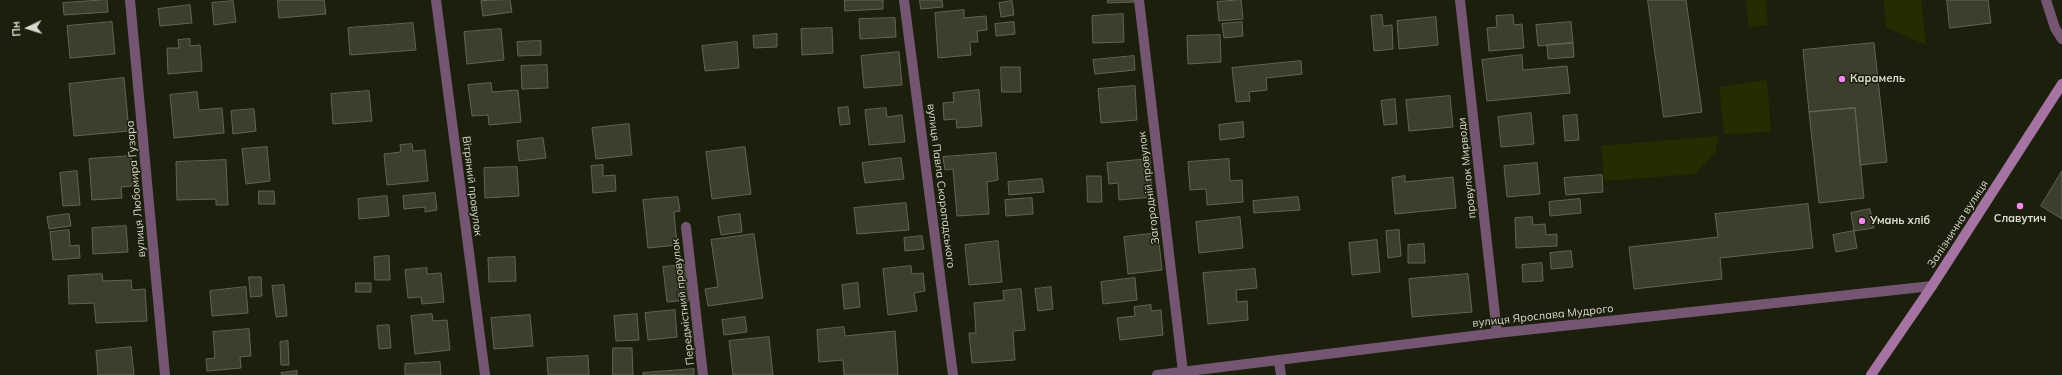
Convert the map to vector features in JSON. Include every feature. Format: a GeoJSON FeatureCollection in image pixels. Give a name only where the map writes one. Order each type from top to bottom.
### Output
{"type":"FeatureCollection","features":[{"type":"Feature","properties":{"kind":"main road","name":"Залізнична вулиця"},"geometry":{"type":"LineString","coordinates":[[1871,375],[1932,286],[2062,84]]}},
{"type":"Feature","properties":{"kind":"street","name":"вулиця Любомира Гузара"},"geometry":{"type":"LineString","coordinates":[[130,0],[165,375]]}},
{"type":"Feature","properties":{"kind":"street","name":"Вітряний провулок"},"geometry":{"type":"LineString","coordinates":[[436,0],[485,375]]}},
{"type":"Feature","properties":{"kind":"street","name":"вулиця Павла Скоропадського"},"geometry":{"type":"LineString","coordinates":[[904,0],[953,375]]}},
{"type":"Feature","properties":{"kind":"street","name":"Загородній провулок"},"geometry":{"type":"LineString","coordinates":[[1139,0],[1184,372]]}},
{"type":"Feature","properties":{"kind":"street","name":"провулок Мирводи"},"geometry":{"type":"LineString","coordinates":[[1460,0],[1498,333]]}},
{"type":"Feature","properties":{"kind":"street"},"geometry":{"type":"LineString","coordinates":[[2046,0],[2055,28],[2062,39]]}},
{"type":"Feature","properties":{"kind":"street","name":"Передмістний провулок"},"geometry":{"type":"LineString","coordinates":[[686,227],[703,375]]}},
{"type":"Feature","properties":{"kind":"street","name":"вулиця Ярослава Мудрого"},"geometry":{"type":"LineString","coordinates":[[1157,375],[1498,333],[1932,286]]}},
{"type":"Feature","properties":{"kind":"street"},"geometry":{"type":"LineString","coordinates":[[1279,361],[1281,375]]}},
{"type":"Feature","properties":{"kind":"green space"},"geometry":{"type":"Polygon","coordinates":[[[1746,0],[1765,0],[1768,25],[1749,27],[1746,0]]]}},
{"type":"Feature","properties":{"kind":"green space"},"geometry":{"type":"Polygon","coordinates":[[[1884,0],[1921,0],[1926,45],[1886,27],[1884,0]]]}},
{"type":"Feature","properties":{"kind":"green space"},"geometry":{"type":"Polygon","coordinates":[[[1767,80],[1771,132],[1724,134],[1719,87],[1767,80]]]}},
{"type":"Feature","properties":{"kind":"green space"},"geometry":{"type":"Polygon","coordinates":[[[1718,136],[1716,151],[1695,174],[1604,181],[1601,146],[1718,136]]]}},
{"type":"Feature","properties":{"kind":"building"},"geometry":{"type":"Polygon","coordinates":[[[107,0],[108,12],[64,15],[63,3],[107,0]]]}},
{"type":"Feature","properties":{"kind":"building"},"geometry":{"type":"Polygon","coordinates":[[[278,0],[324,0],[326,14],[279,18],[278,0]]]}},
{"type":"Feature","properties":{"kind":"building"},"geometry":{"type":"Polygon","coordinates":[[[510,0],[512,12],[483,16],[481,1],[510,0]]]}},
{"type":"Feature","properties":{"kind":"building"},"geometry":{"type":"Polygon","coordinates":[[[845,0],[883,0],[883,9],[845,11],[845,0]]]}},
{"type":"Feature","properties":{"kind":"building"},"geometry":{"type":"Polygon","coordinates":[[[920,0],[942,0],[943,7],[921,9],[920,0]]]}},
{"type":"Feature","properties":{"kind":"building"},"geometry":{"type":"Polygon","coordinates":[[[1108,0],[1135,0],[1135,2],[1108,3],[1108,0]]]}},
{"type":"Feature","properties":{"kind":"building"},"geometry":{"type":"Polygon","coordinates":[[[1241,0],[1243,19],[1219,21],[1217,2],[1241,0]]]}},
{"type":"Feature","properties":{"kind":"building"},"geometry":{"type":"Polygon","coordinates":[[[1648,0],[1686,0],[1702,112],[1664,117],[1648,0]]]}},
{"type":"Feature","properties":{"kind":"building"},"geometry":{"type":"Polygon","coordinates":[[[1947,0],[1988,0],[1991,23],[1950,28],[1947,0]]]}},
{"type":"Feature","properties":{"kind":"building"},"geometry":{"type":"Polygon","coordinates":[[[233,1],[236,22],[214,25],[212,3],[233,1]]]}},
{"type":"Feature","properties":{"kind":"building"},"geometry":{"type":"Polygon","coordinates":[[[1012,1],[1014,15],[1001,17],[999,3],[1012,1]]]}},
{"type":"Feature","properties":{"kind":"building"},"geometry":{"type":"Polygon","coordinates":[[[190,5],[192,23],[160,26],[158,9],[190,5]]]}},
{"type":"Feature","properties":{"kind":"building"},"geometry":{"type":"Polygon","coordinates":[[[964,10],[964,18],[986,16],[987,30],[977,31],[978,42],[970,42],[971,55],[938,58],[935,13],[964,10]]]}},
{"type":"Feature","properties":{"kind":"building"},"geometry":{"type":"Polygon","coordinates":[[[1123,14],[1124,42],[1093,43],[1092,16],[1123,14]]]}},
{"type":"Feature","properties":{"kind":"building"},"geometry":{"type":"Polygon","coordinates":[[[1382,15],[1383,26],[1392,25],[1393,49],[1374,51],[1371,16],[1382,15]]]}},
{"type":"Feature","properties":{"kind":"building"},"geometry":{"type":"Polygon","coordinates":[[[1513,15],[1514,25],[1522,24],[1524,48],[1489,51],[1487,28],[1497,27],[1496,16],[1513,15]]]}},
{"type":"Feature","properties":{"kind":"building"},"geometry":{"type":"Polygon","coordinates":[[[1436,17],[1438,45],[1399,49],[1397,21],[1436,17]]]}},
{"type":"Feature","properties":{"kind":"building"},"geometry":{"type":"Polygon","coordinates":[[[895,18],[896,37],[860,39],[859,19],[895,18]]]}},
{"type":"Feature","properties":{"kind":"building"},"geometry":{"type":"Polygon","coordinates":[[[112,22],[115,54],[70,58],[67,26],[112,22]]]}},
{"type":"Feature","properties":{"kind":"building"},"geometry":{"type":"Polygon","coordinates":[[[1014,22],[1015,34],[996,36],[995,24],[1014,22]]]}},
{"type":"Feature","properties":{"kind":"building"},"geometry":{"type":"Polygon","coordinates":[[[1242,22],[1243,36],[1224,38],[1222,24],[1242,22]]]}},
{"type":"Feature","properties":{"kind":"building"},"geometry":{"type":"Polygon","coordinates":[[[1571,22],[1573,43],[1538,46],[1536,25],[1571,22]]]}},
{"type":"Feature","properties":{"kind":"building"},"geometry":{"type":"Polygon","coordinates":[[[413,23],[416,50],[350,55],[348,28],[413,23]]]}},
{"type":"Feature","properties":{"kind":"building"},"geometry":{"type":"Polygon","coordinates":[[[832,28],[833,53],[802,55],[801,29],[832,28]]]}},
{"type":"Feature","properties":{"kind":"building"},"geometry":{"type":"Polygon","coordinates":[[[501,29],[504,60],[467,64],[464,32],[501,29]]]}},
{"type":"Feature","properties":{"kind":"building"},"geometry":{"type":"Polygon","coordinates":[[[777,34],[777,47],[754,48],[753,36],[777,34]]]}},
{"type":"Feature","properties":{"kind":"building"},"geometry":{"type":"Polygon","coordinates":[[[1220,35],[1221,62],[1188,64],[1187,36],[1220,35]]]}},
{"type":"Feature","properties":{"kind":"building"},"geometry":{"type":"Polygon","coordinates":[[[190,39],[190,46],[200,45],[202,71],[168,74],[167,48],[179,48],[178,40],[190,39]]]}},
{"type":"Feature","properties":{"kind":"building"},"geometry":{"type":"Polygon","coordinates":[[[541,41],[541,55],[518,56],[517,42],[541,41]]]}},
{"type":"Feature","properties":{"kind":"building"},"geometry":{"type":"Polygon","coordinates":[[[737,42],[739,68],[705,71],[702,46],[737,42]]]}},
{"type":"Feature","properties":{"kind":"building"},"geometry":{"type":"Polygon","coordinates":[[[1573,43],[1574,57],[1548,59],[1547,45],[1573,43]]]}},
{"type":"Feature","properties":{"kind":"building","name":"Карамель"},"geometry":{"type":"Polygon","coordinates":[[[1874,43],[1887,162],[1860,165],[1855,108],[1809,112],[1803,50],[1874,43]]]}},
{"type":"Feature","properties":{"kind":"building"},"geometry":{"type":"Polygon","coordinates":[[[899,52],[902,85],[864,88],[861,56],[899,52]]]}},
{"type":"Feature","properties":{"kind":"building"},"geometry":{"type":"Polygon","coordinates":[[[1522,55],[1523,70],[1567,66],[1570,93],[1487,101],[1482,60],[1522,55]]]}},
{"type":"Feature","properties":{"kind":"building"},"geometry":{"type":"Polygon","coordinates":[[[1134,56],[1135,70],[1095,74],[1093,60],[1134,56]]]}},
{"type":"Feature","properties":{"kind":"building"},"geometry":{"type":"Polygon","coordinates":[[[1301,61],[1302,74],[1266,78],[1267,90],[1249,92],[1250,101],[1236,102],[1232,68],[1301,61]]]}},
{"type":"Feature","properties":{"kind":"building"},"geometry":{"type":"Polygon","coordinates":[[[547,65],[548,88],[522,89],[521,66],[547,65]]]}},
{"type":"Feature","properties":{"kind":"building"},"geometry":{"type":"Polygon","coordinates":[[[1001,67],[1020,67],[1021,92],[1002,92],[1001,67]]]}},
{"type":"Feature","properties":{"kind":"building"},"geometry":{"type":"Polygon","coordinates":[[[124,78],[129,131],[74,136],[69,84],[124,78]]]}},
{"type":"Feature","properties":{"kind":"building"},"geometry":{"type":"Polygon","coordinates":[[[491,83],[492,92],[518,90],[521,122],[489,125],[488,115],[472,116],[468,85],[491,83]]]}},
{"type":"Feature","properties":{"kind":"building"},"geometry":{"type":"Polygon","coordinates":[[[1135,86],[1137,120],[1101,123],[1098,89],[1135,86]]]}},
{"type":"Feature","properties":{"kind":"building"},"geometry":{"type":"Polygon","coordinates":[[[979,90],[982,126],[957,128],[956,119],[944,120],[943,103],[954,102],[953,93],[979,90]]]}},
{"type":"Feature","properties":{"kind":"building"},"geometry":{"type":"Polygon","coordinates":[[[369,91],[372,121],[333,124],[331,94],[369,91]]]}},
{"type":"Feature","properties":{"kind":"building"},"geometry":{"type":"Polygon","coordinates":[[[197,92],[199,110],[222,108],[224,133],[174,138],[170,95],[197,92]]]}},
{"type":"Feature","properties":{"kind":"building"},"geometry":{"type":"Polygon","coordinates":[[[1450,96],[1453,127],[1409,131],[1406,100],[1450,96]]]}},
{"type":"Feature","properties":{"kind":"building"},"geometry":{"type":"Polygon","coordinates":[[[1395,99],[1397,124],[1384,125],[1381,101],[1395,99]]]}},
{"type":"Feature","properties":{"kind":"building"},"geometry":{"type":"Polygon","coordinates":[[[848,107],[850,124],[840,125],[838,108],[848,107]]]}},
{"type":"Feature","properties":{"kind":"building"},"geometry":{"type":"Polygon","coordinates":[[[886,108],[887,117],[902,115],[905,142],[869,145],[865,110],[886,108]]]}},
{"type":"Feature","properties":{"kind":"building"},"geometry":{"type":"Polygon","coordinates":[[[1855,108],[1864,198],[1819,203],[1809,112],[1855,108]]]}},
{"type":"Feature","properties":{"kind":"building"},"geometry":{"type":"Polygon","coordinates":[[[254,109],[256,131],[233,134],[231,111],[254,109]]]}},
{"type":"Feature","properties":{"kind":"building"},"geometry":{"type":"Polygon","coordinates":[[[1531,113],[1534,144],[1501,147],[1498,117],[1531,113]]]}},
{"type":"Feature","properties":{"kind":"building"},"geometry":{"type":"Polygon","coordinates":[[[1577,115],[1579,140],[1565,141],[1563,116],[1577,115]]]}},
{"type":"Feature","properties":{"kind":"building"},"geometry":{"type":"Polygon","coordinates":[[[1243,122],[1244,137],[1220,140],[1219,125],[1243,122]]]}},
{"type":"Feature","properties":{"kind":"building"},"geometry":{"type":"Polygon","coordinates":[[[629,124],[632,155],[596,159],[592,128],[629,124]]]}},
{"type":"Feature","properties":{"kind":"building"},"geometry":{"type":"Polygon","coordinates":[[[543,138],[546,158],[519,161],[517,141],[543,138]]]}},
{"type":"Feature","properties":{"kind":"building"},"geometry":{"type":"Polygon","coordinates":[[[412,144],[413,151],[425,150],[428,181],[387,185],[384,154],[401,152],[400,145],[412,144]]]}},
{"type":"Feature","properties":{"kind":"building"},"geometry":{"type":"Polygon","coordinates":[[[267,147],[270,181],[246,184],[242,149],[267,147]]]}},
{"type":"Feature","properties":{"kind":"building"},"geometry":{"type":"Polygon","coordinates":[[[745,147],[751,194],[712,199],[706,152],[745,147]]]}},
{"type":"Feature","properties":{"kind":"building"},"geometry":{"type":"Polygon","coordinates":[[[996,153],[998,180],[987,182],[989,214],[957,216],[953,169],[945,170],[943,157],[996,153]]]}},
{"type":"Feature","properties":{"kind":"building"},"geometry":{"type":"Polygon","coordinates":[[[131,156],[133,186],[121,187],[122,198],[92,200],[89,159],[131,156]]]}},
{"type":"Feature","properties":{"kind":"building"},"geometry":{"type":"Polygon","coordinates":[[[901,158],[904,179],[865,183],[862,163],[901,158]]]}},
{"type":"Feature","properties":{"kind":"building"},"geometry":{"type":"Polygon","coordinates":[[[1150,159],[1153,197],[1119,200],[1118,183],[1109,184],[1107,163],[1150,159]]]}},
{"type":"Feature","properties":{"kind":"building"},"geometry":{"type":"Polygon","coordinates":[[[1229,159],[1230,181],[1242,180],[1243,202],[1207,205],[1206,189],[1190,190],[1188,162],[1229,159]]]}},
{"type":"Feature","properties":{"kind":"building"},"geometry":{"type":"Polygon","coordinates":[[[226,160],[228,205],[216,205],[216,199],[177,200],[176,162],[226,160]]]}},
{"type":"Feature","properties":{"kind":"building"},"geometry":{"type":"Polygon","coordinates":[[[1537,163],[1540,194],[1507,197],[1504,166],[1537,163]]]}},
{"type":"Feature","properties":{"kind":"building"},"geometry":{"type":"Polygon","coordinates":[[[603,165],[603,176],[615,175],[616,191],[593,193],[591,166],[603,165]]]}},
{"type":"Feature","properties":{"kind":"building"},"geometry":{"type":"Polygon","coordinates":[[[517,167],[519,196],[485,198],[484,168],[517,167]]]}},
{"type":"Feature","properties":{"kind":"building"},"geometry":{"type":"Polygon","coordinates":[[[77,171],[80,205],[63,206],[60,173],[77,171]]]}},
{"type":"Feature","properties":{"kind":"building"},"geometry":{"type":"Polygon","coordinates":[[[2062,171],[2062,219],[2041,206],[2062,171]]]}},
{"type":"Feature","properties":{"kind":"building"},"geometry":{"type":"Polygon","coordinates":[[[1602,175],[1603,192],[1566,195],[1564,178],[1602,175]]]}},
{"type":"Feature","properties":{"kind":"building"},"geometry":{"type":"Polygon","coordinates":[[[1087,176],[1101,176],[1102,202],[1088,202],[1087,176]]]}},
{"type":"Feature","properties":{"kind":"building"},"geometry":{"type":"Polygon","coordinates":[[[1405,176],[1405,182],[1453,177],[1456,208],[1395,214],[1392,178],[1405,176]]]}},
{"type":"Feature","properties":{"kind":"building"},"geometry":{"type":"Polygon","coordinates":[[[1042,179],[1044,192],[1009,195],[1008,182],[1042,179]]]}},
{"type":"Feature","properties":{"kind":"building"},"geometry":{"type":"Polygon","coordinates":[[[259,191],[274,191],[275,204],[259,204],[259,191]]]}},
{"type":"Feature","properties":{"kind":"building"},"geometry":{"type":"Polygon","coordinates":[[[435,193],[437,210],[425,212],[425,207],[404,209],[403,196],[435,193]]]}},
{"type":"Feature","properties":{"kind":"building"},"geometry":{"type":"Polygon","coordinates":[[[387,196],[389,216],[359,219],[358,199],[387,196]]]}},
{"type":"Feature","properties":{"kind":"building"},"geometry":{"type":"Polygon","coordinates":[[[678,197],[680,211],[674,212],[677,245],[648,248],[643,200],[678,197]]]}},
{"type":"Feature","properties":{"kind":"building"},"geometry":{"type":"Polygon","coordinates":[[[1298,197],[1300,210],[1254,213],[1253,201],[1298,197]]]}},
{"type":"Feature","properties":{"kind":"building"},"geometry":{"type":"Polygon","coordinates":[[[1032,198],[1033,214],[1006,216],[1005,200],[1032,198]]]}},
{"type":"Feature","properties":{"kind":"building"},"geometry":{"type":"Polygon","coordinates":[[[1580,199],[1581,213],[1550,216],[1549,202],[1580,199]]]}},
{"type":"Feature","properties":{"kind":"building"},"geometry":{"type":"Polygon","coordinates":[[[906,203],[909,230],[857,234],[854,208],[906,203]]]}},
{"type":"Feature","properties":{"kind":"building"},"geometry":{"type":"Polygon","coordinates":[[[1808,204],[1813,248],[1720,258],[1722,279],[1634,289],[1629,247],[1718,237],[1715,214],[1808,204]]]}},
{"type":"Feature","properties":{"kind":"building","name":"Умань хліб"},"geometry":{"type":"Polygon","coordinates":[[[1870,209],[1874,228],[1854,231],[1851,213],[1870,209]]]}},
{"type":"Feature","properties":{"kind":"building"},"geometry":{"type":"Polygon","coordinates":[[[69,214],[71,226],[49,229],[47,217],[69,214]]]}},
{"type":"Feature","properties":{"kind":"building"},"geometry":{"type":"Polygon","coordinates":[[[740,214],[742,232],[721,235],[718,217],[740,214]]]}},
{"type":"Feature","properties":{"kind":"building"},"geometry":{"type":"Polygon","coordinates":[[[1240,217],[1243,248],[1199,253],[1196,222],[1240,217]]]}},
{"type":"Feature","properties":{"kind":"building"},"geometry":{"type":"Polygon","coordinates":[[[1532,217],[1533,225],[1545,224],[1546,235],[1557,234],[1557,246],[1516,248],[1515,218],[1532,217]]]}},
{"type":"Feature","properties":{"kind":"building"},"geometry":{"type":"Polygon","coordinates":[[[126,226],[128,252],[93,254],[92,228],[126,226]]]}},
{"type":"Feature","properties":{"kind":"building"},"geometry":{"type":"Polygon","coordinates":[[[69,230],[70,246],[79,245],[80,258],[53,260],[50,232],[69,230]]]}},
{"type":"Feature","properties":{"kind":"building"},"geometry":{"type":"Polygon","coordinates":[[[1399,230],[1401,256],[1388,258],[1386,231],[1399,230]]]}},
{"type":"Feature","properties":{"kind":"building"},"geometry":{"type":"Polygon","coordinates":[[[1854,231],[1857,248],[1836,252],[1833,235],[1854,231]]]}},
{"type":"Feature","properties":{"kind":"building"},"geometry":{"type":"Polygon","coordinates":[[[1158,233],[1162,270],[1128,274],[1124,237],[1158,233]]]}},
{"type":"Feature","properties":{"kind":"building"},"geometry":{"type":"Polygon","coordinates":[[[754,234],[763,298],[708,306],[705,289],[718,287],[711,240],[754,234]]]}},
{"type":"Feature","properties":{"kind":"building"},"geometry":{"type":"Polygon","coordinates":[[[922,236],[924,249],[905,251],[904,238],[922,236]]]}},
{"type":"Feature","properties":{"kind":"building"},"geometry":{"type":"Polygon","coordinates":[[[1377,240],[1380,272],[1352,275],[1349,243],[1377,240]]]}},
{"type":"Feature","properties":{"kind":"building"},"geometry":{"type":"Polygon","coordinates":[[[998,241],[1002,282],[969,285],[965,245],[998,241]]]}},
{"type":"Feature","properties":{"kind":"building"},"geometry":{"type":"Polygon","coordinates":[[[1424,244],[1425,263],[1408,263],[1408,245],[1424,244]]]}},
{"type":"Feature","properties":{"kind":"building"},"geometry":{"type":"Polygon","coordinates":[[[1571,251],[1573,267],[1551,269],[1550,253],[1571,251]]]}},
{"type":"Feature","properties":{"kind":"building"},"geometry":{"type":"Polygon","coordinates":[[[389,256],[390,280],[375,280],[374,257],[389,256]]]}},
{"type":"Feature","properties":{"kind":"building"},"geometry":{"type":"Polygon","coordinates":[[[515,257],[516,281],[489,282],[488,258],[515,257]]]}},
{"type":"Feature","properties":{"kind":"building"},"geometry":{"type":"Polygon","coordinates":[[[1542,263],[1543,281],[1523,282],[1522,265],[1542,263]]]}},
{"type":"Feature","properties":{"kind":"building"},"geometry":{"type":"Polygon","coordinates":[[[685,265],[689,300],[667,302],[663,267],[685,265]]]}},
{"type":"Feature","properties":{"kind":"building"},"geometry":{"type":"Polygon","coordinates":[[[911,266],[912,274],[923,273],[925,291],[914,293],[917,311],[888,315],[883,269],[911,266]]]}},
{"type":"Feature","properties":{"kind":"building"},"geometry":{"type":"Polygon","coordinates":[[[427,268],[427,274],[441,273],[444,302],[422,304],[421,297],[408,298],[405,270],[427,268]]]}},
{"type":"Feature","properties":{"kind":"building"},"geometry":{"type":"Polygon","coordinates":[[[1255,269],[1257,288],[1236,290],[1237,302],[1247,301],[1248,320],[1208,324],[1203,273],[1255,269]]]}},
{"type":"Feature","properties":{"kind":"building"},"geometry":{"type":"Polygon","coordinates":[[[102,274],[103,281],[131,280],[132,290],[145,289],[147,321],[96,323],[94,303],[69,304],[68,276],[102,274]]]}},
{"type":"Feature","properties":{"kind":"building"},"geometry":{"type":"Polygon","coordinates":[[[1468,274],[1472,312],[1412,317],[1409,279],[1468,274]]]}},
{"type":"Feature","properties":{"kind":"building"},"geometry":{"type":"Polygon","coordinates":[[[249,277],[261,277],[262,296],[251,297],[249,277]]]}},
{"type":"Feature","properties":{"kind":"building"},"geometry":{"type":"Polygon","coordinates":[[[1135,278],[1137,300],[1103,304],[1101,282],[1135,278]]]}},
{"type":"Feature","properties":{"kind":"building"},"geometry":{"type":"Polygon","coordinates":[[[356,283],[371,283],[371,292],[356,292],[356,283]]]}},
{"type":"Feature","properties":{"kind":"building"},"geometry":{"type":"Polygon","coordinates":[[[858,283],[860,307],[844,309],[842,285],[858,283]]]}},
{"type":"Feature","properties":{"kind":"building"},"geometry":{"type":"Polygon","coordinates":[[[284,285],[287,316],[276,317],[272,286],[284,285]]]}},
{"type":"Feature","properties":{"kind":"building"},"geometry":{"type":"Polygon","coordinates":[[[246,287],[248,313],[212,316],[210,291],[246,287]]]}},
{"type":"Feature","properties":{"kind":"building"},"geometry":{"type":"Polygon","coordinates":[[[1051,287],[1053,309],[1038,311],[1035,289],[1051,287]]]}},
{"type":"Feature","properties":{"kind":"building"},"geometry":{"type":"Polygon","coordinates":[[[1021,289],[1025,330],[1013,331],[1015,360],[972,363],[969,333],[976,333],[974,303],[1004,300],[1003,291],[1021,289]]]}},
{"type":"Feature","properties":{"kind":"building"},"geometry":{"type":"Polygon","coordinates":[[[1151,305],[1151,311],[1161,310],[1163,335],[1120,340],[1117,318],[1135,316],[1134,307],[1151,305]]]}},
{"type":"Feature","properties":{"kind":"building"},"geometry":{"type":"Polygon","coordinates":[[[675,310],[677,337],[648,340],[645,313],[675,310]]]}},
{"type":"Feature","properties":{"kind":"building"},"geometry":{"type":"Polygon","coordinates":[[[432,314],[433,321],[447,320],[450,350],[415,354],[411,316],[432,314]]]}},
{"type":"Feature","properties":{"kind":"building"},"geometry":{"type":"Polygon","coordinates":[[[637,314],[639,340],[616,341],[614,316],[637,314]]]}},
{"type":"Feature","properties":{"kind":"building"},"geometry":{"type":"Polygon","coordinates":[[[530,315],[533,346],[494,349],[491,318],[530,315]]]}},
{"type":"Feature","properties":{"kind":"building"},"geometry":{"type":"Polygon","coordinates":[[[745,317],[747,332],[724,335],[722,320],[745,317]]]}},
{"type":"Feature","properties":{"kind":"building"},"geometry":{"type":"Polygon","coordinates":[[[389,325],[391,348],[379,349],[377,326],[389,325]]]}},
{"type":"Feature","properties":{"kind":"building"},"geometry":{"type":"Polygon","coordinates":[[[844,327],[845,336],[895,331],[898,375],[844,375],[843,360],[819,362],[817,330],[844,327]]]}},
{"type":"Feature","properties":{"kind":"building"},"geometry":{"type":"Polygon","coordinates":[[[249,329],[251,356],[240,357],[241,368],[207,371],[206,359],[215,358],[213,332],[249,329]]]}},
{"type":"Feature","properties":{"kind":"building"},"geometry":{"type":"Polygon","coordinates":[[[769,337],[773,375],[733,375],[729,341],[769,337]]]}},
{"type":"Feature","properties":{"kind":"building"},"geometry":{"type":"Polygon","coordinates":[[[288,341],[289,365],[281,365],[280,342],[288,341]]]}},
{"type":"Feature","properties":{"kind":"building"},"geometry":{"type":"Polygon","coordinates":[[[131,347],[134,375],[98,375],[96,351],[131,347]]]}},
{"type":"Feature","properties":{"kind":"building"},"geometry":{"type":"Polygon","coordinates":[[[613,348],[632,348],[633,375],[613,375],[613,348]]]}},
{"type":"Feature","properties":{"kind":"building"},"geometry":{"type":"Polygon","coordinates":[[[588,356],[589,375],[548,375],[547,358],[588,356]]]}},
{"type":"Feature","properties":{"kind":"building"},"geometry":{"type":"Polygon","coordinates":[[[440,362],[441,375],[405,375],[405,364],[440,362]]]}},
{"type":"Feature","properties":{"kind":"building"},"geometry":{"type":"Polygon","coordinates":[[[694,369],[694,375],[643,375],[643,373],[694,369]]]}},
{"type":"Feature","properties":{"kind":"building"},"geometry":{"type":"Polygon","coordinates":[[[297,371],[297,375],[282,375],[281,373],[297,371]]]}},
{"type":"Feature","properties":{"kind":"place","name":"Карамель"},"geometry":{"type":"Point","coordinates":[1842,79]}},
{"type":"Feature","properties":{"kind":"place","name":"Славутич"},"geometry":{"type":"Point","coordinates":[2020,206]}},
{"type":"Feature","properties":{"kind":"place","name":"Умань хліб"},"geometry":{"type":"Point","coordinates":[1862,221]}}]}
